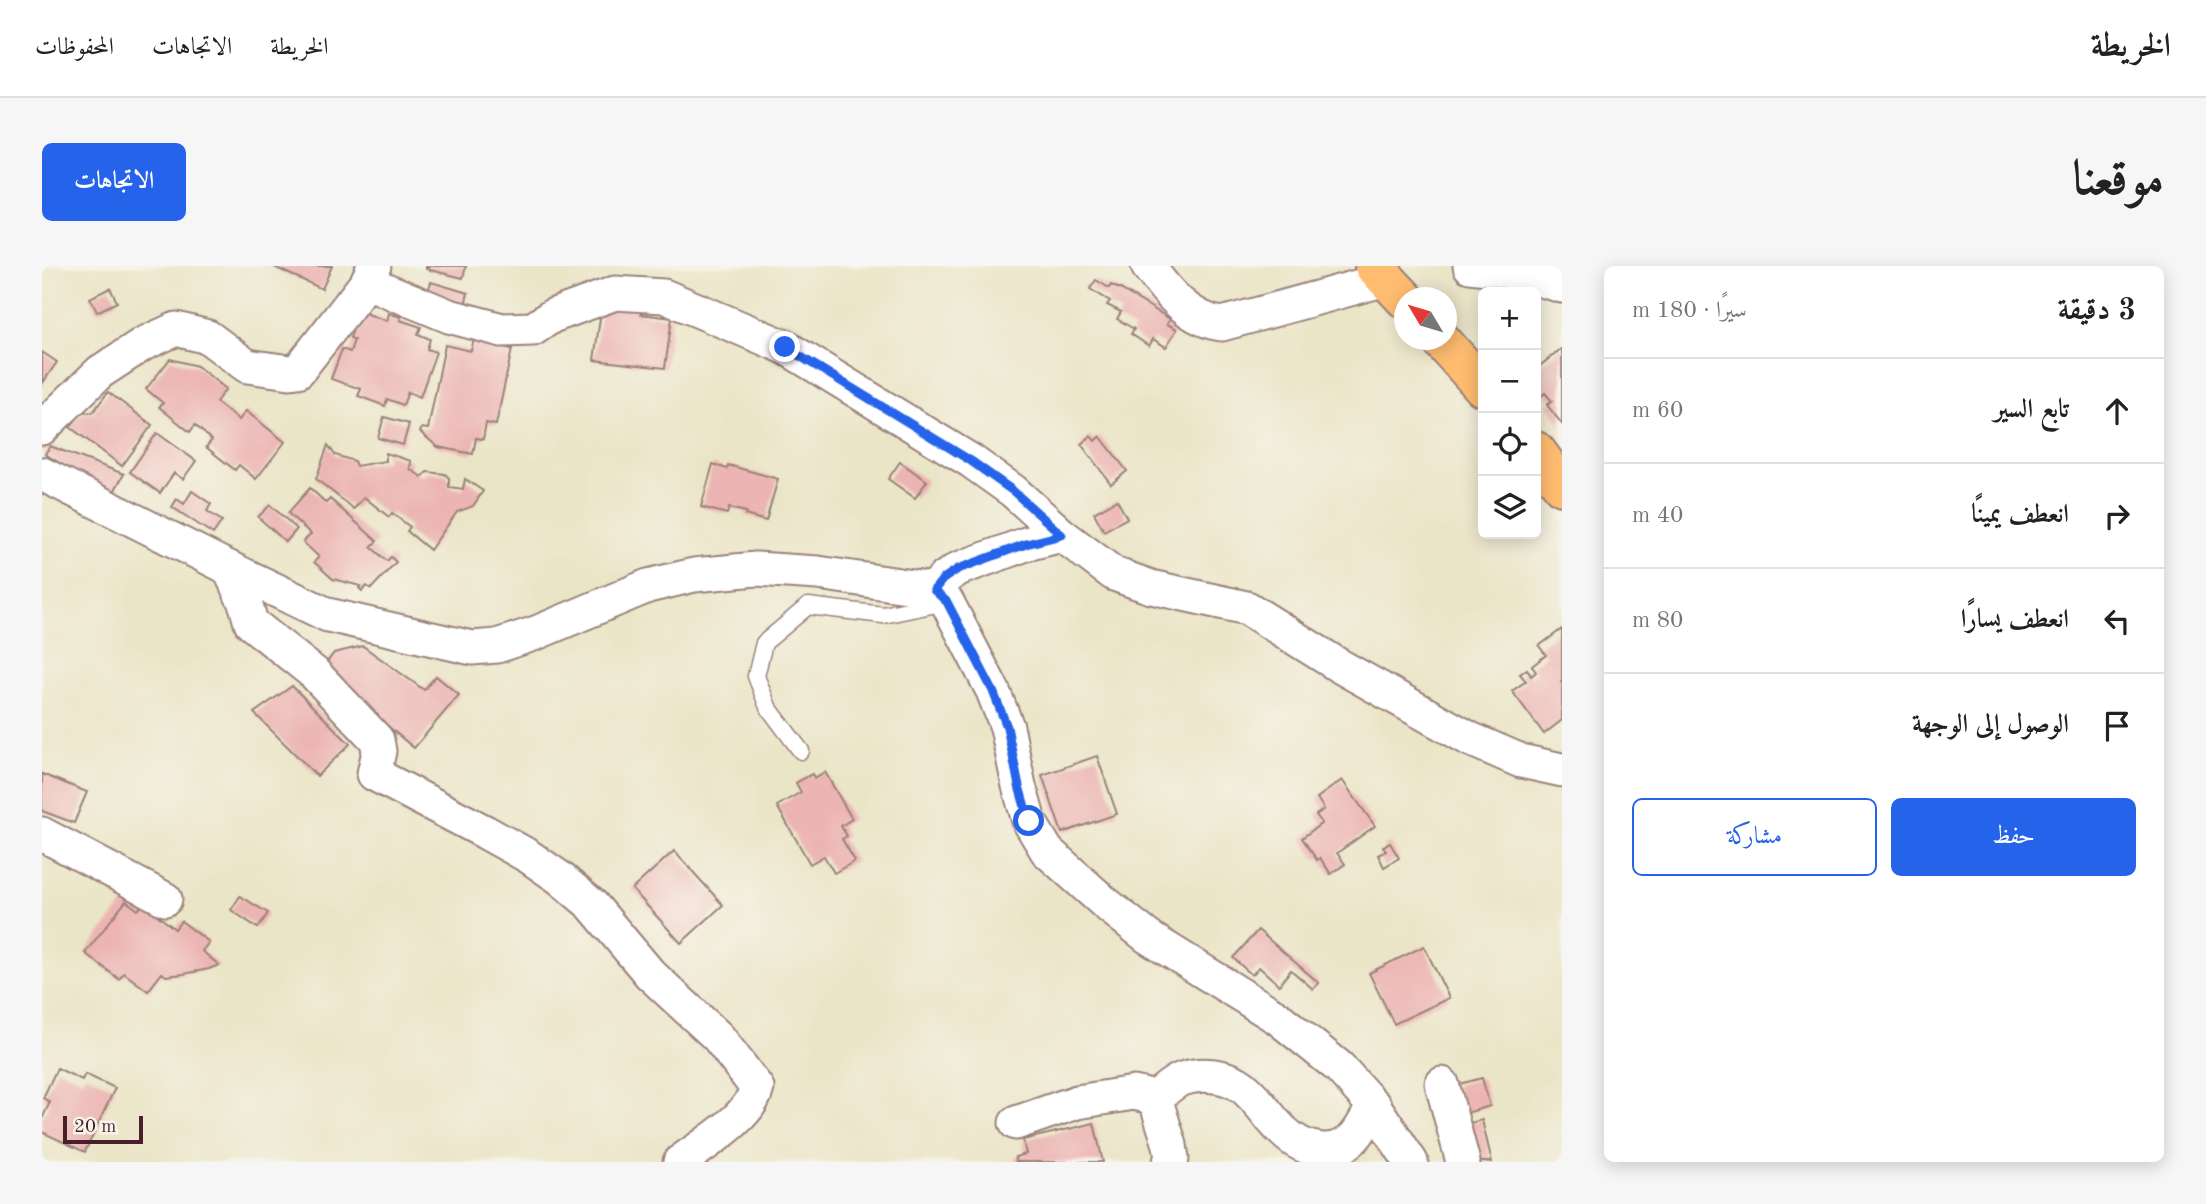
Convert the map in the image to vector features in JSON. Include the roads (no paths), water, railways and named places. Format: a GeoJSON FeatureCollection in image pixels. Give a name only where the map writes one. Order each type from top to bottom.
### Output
{"type":"FeatureCollection","features":[{"type":"Feature","properties":{"kind":"main road"},"geometry":{"type":"LineString","coordinates":[[1450,350],[1478,381]]}},
{"type":"Feature","properties":{"kind":"main road"},"geometry":{"type":"LineString","coordinates":[[1541,458],[1562,486]]}},
{"type":"Feature","properties":{"kind":"street"},"geometry":{"type":"LineString","coordinates":[[1148,266],[1164,289],[1185,307],[1209,323],[1222,324],[1387,276]]}},
{"type":"Feature","properties":{"kind":"street"},"geometry":{"type":"LineString","coordinates":[[1489,267],[1529,274],[1562,286]]}},
{"type":"Feature","properties":{"kind":"street"},"geometry":{"type":"LineString","coordinates":[[42,428],[100,372],[143,344],[176,329],[208,337],[247,366],[298,372],[370,274],[449,316],[502,330],[533,329],[552,316],[615,293],[664,296],[785,347],[971,461],[1013,491],[1062,535],[1114,574],[1151,587],[1247,608],[1338,665],[1470,740],[1521,761],[1562,770]]}},
{"type":"Feature","properties":{"kind":"street"},"geometry":{"type":"LineString","coordinates":[[42,474],[328,615],[472,648],[498,646],[649,586],[694,575],[756,569],[806,572],[940,596]]}},
{"type":"Feature","properties":{"kind":"street"},"geometry":{"type":"LineString","coordinates":[[1062,535],[1026,544],[958,569],[943,579],[940,596],[993,691],[1007,727],[1029,821],[1047,851],[1105,903],[1148,937],[1278,1018],[1339,1067],[1374,1106],[1411,1162]]}},
{"type":"Feature","properties":{"kind":"street"},"geometry":{"type":"LineString","coordinates":[[229,568],[251,623],[314,673],[377,740],[379,751],[374,774],[528,856],[560,878],[592,905],[650,974],[718,1037],[745,1071],[757,1088],[755,1098],[744,1112],[680,1162]]}},
{"type":"Feature","properties":{"kind":"street"},"geometry":{"type":"LineString","coordinates":[[42,834],[164,899]]}},
{"type":"Feature","properties":{"kind":"street"},"geometry":{"type":"LineString","coordinates":[[1155,1098],[1180,1079],[1198,1076],[1223,1077],[1242,1087],[1283,1132],[1302,1146],[1320,1151],[1339,1148],[1356,1136],[1374,1106]]}},
{"type":"Feature","properties":{"kind":"street"},"geometry":{"type":"LineString","coordinates":[[1442,1084],[1463,1162]]}},
{"type":"Feature","properties":{"kind":"street"},"geometry":{"type":"LineString","coordinates":[[1016,1123],[1077,1102],[1134,1093],[1155,1098]]}},
{"type":"Feature","properties":{"kind":"street"},"geometry":{"type":"LineString","coordinates":[[1155,1098],[1174,1161]]}},
{"type":"Feature","properties":{"kind":"lane"},"geometry":{"type":"LineString","coordinates":[[801,751],[768,707],[755,676],[764,643],[808,606],[883,615],[940,596]]}}]}
